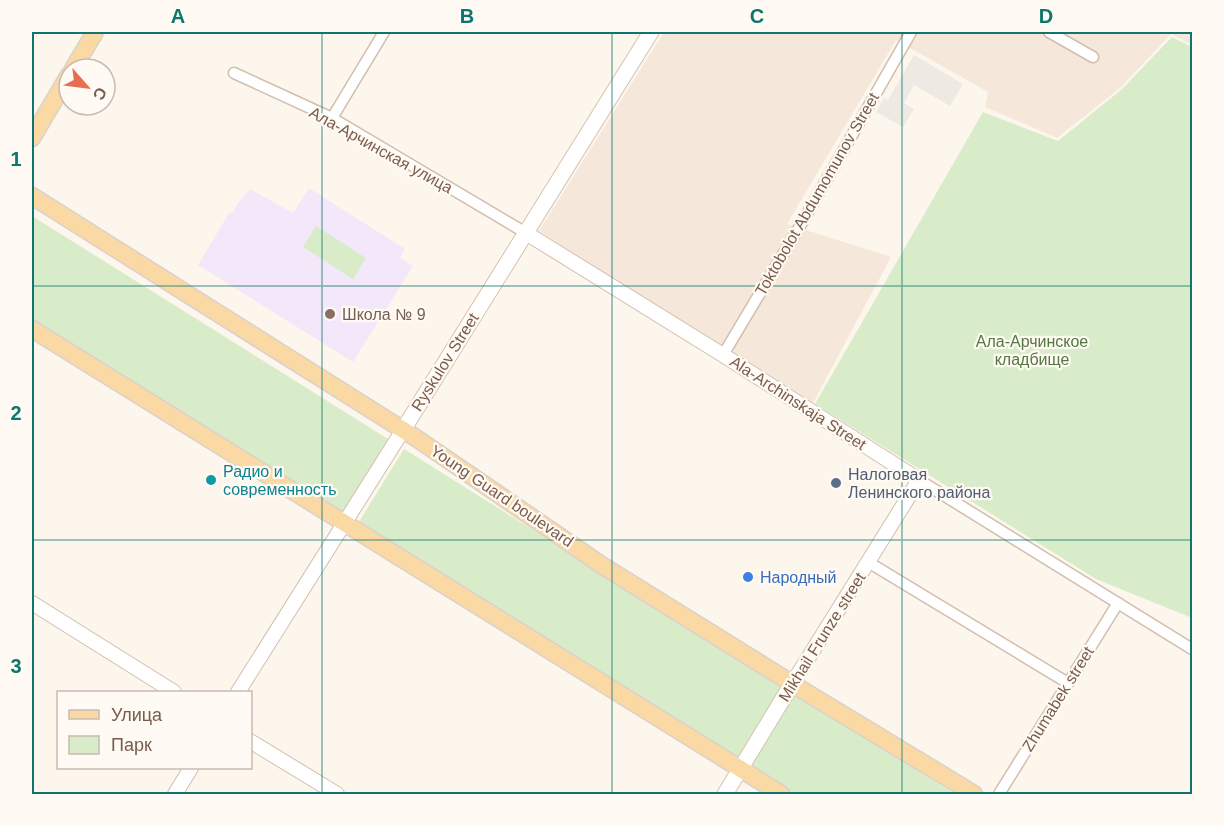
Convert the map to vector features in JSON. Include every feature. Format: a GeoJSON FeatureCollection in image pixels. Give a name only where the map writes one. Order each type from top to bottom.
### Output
{"type":"FeatureCollection","features":[{"type":"Feature","properties":{"kind":"main road"},"geometry":{"type":"LineString","coordinates":[[80,57],[95,32]]}},
{"type":"Feature","properties":{"kind":"main road","name":"Ryskulov Street"},"geometry":{"type":"LineString","coordinates":[[403,430],[650,32]]}},
{"type":"Feature","properties":{"kind":"main road"},"geometry":{"type":"LineString","coordinates":[[32,138],[57,95]]}},
{"type":"Feature","properties":{"kind":"main road","name":"Young Guard boulevard"},"geometry":{"type":"LineString","coordinates":[[32,196],[403,430],[603,566],[974,795]]}},
{"type":"Feature","properties":{"kind":"main road"},"geometry":{"type":"LineString","coordinates":[[32,330],[781,795]]}},
{"type":"Feature","properties":{"kind":"main road","name":"Mikhail Frunze street"},"geometry":{"type":"LineString","coordinates":[[725,795],[792,684]]}},
{"type":"Feature","properties":{"kind":"street"},"geometry":{"type":"LineString","coordinates":[[332,118],[384,32]]}},
{"type":"Feature","properties":{"kind":"street","name":"Toktobolot Abdumomunov Street"},"geometry":{"type":"LineString","coordinates":[[723,355],[911,32]]}},
{"type":"Feature","properties":{"kind":"street"},"geometry":{"type":"LineString","coordinates":[[1049,32],[1093,57]]}},
{"type":"Feature","properties":{"kind":"street","name":"Ала-Арчинская улица"},"geometry":{"type":"LineString","coordinates":[[234,73],[332,118],[526,233]]}},
{"type":"Feature","properties":{"kind":"street","name":"Ala-Archinskaja Street"},"geometry":{"type":"LineString","coordinates":[[526,233],[1192,649]]}},
{"type":"Feature","properties":{"kind":"street","name":"Ryskulov Street"},"geometry":{"type":"LineString","coordinates":[[239,691],[403,430]]}},
{"type":"Feature","properties":{"kind":"street","name":"Mikhail Frunze street"},"geometry":{"type":"LineString","coordinates":[[792,684],[919,480]]}},
{"type":"Feature","properties":{"kind":"street"},"geometry":{"type":"LineString","coordinates":[[868,562],[1068,683]]}},
{"type":"Feature","properties":{"kind":"street"},"geometry":{"type":"LineString","coordinates":[[32,603],[171,691]]}},
{"type":"Feature","properties":{"kind":"street","name":"Zhumabek street"},"geometry":{"type":"LineString","coordinates":[[999,795],[1118,603]]}},
{"type":"Feature","properties":{"kind":"street"},"geometry":{"type":"LineString","coordinates":[[252,742],[337,795]]}},
{"type":"Feature","properties":{"kind":"street"},"geometry":{"type":"LineString","coordinates":[[175,795],[190,769]]}},
{"type":"Feature","properties":{"kind":"shaded area"},"geometry":{"type":"Polygon","coordinates":[[[664,32],[1192,32],[1192,45],[1171,34],[1120,88],[1057,138],[985,107],[988,92],[896,40],[787,224],[891,257],[812,405],[539,231],[664,32]]]}},
{"type":"Feature","properties":{"kind":"shaded area"},"geometry":{"type":"Polygon","coordinates":[[[914,55],[963,84],[950,106],[914,85],[904,103],[914,109],[903,127],[876,112],[884,98],[888,100],[914,55]]]}},
{"type":"Feature","properties":{"kind":"shaded area","name":"Школа № 9"},"geometry":{"type":"Polygon","coordinates":[[[309,188],[405,249],[400,258],[413,266],[353,362],[198,265],[229,213],[233,212],[250,189],[293,213],[309,188]]]}},
{"type":"Feature","properties":{"kind":"green space","name":"Ала-Арчинское кладбище"},"geometry":{"type":"Polygon","coordinates":[[[1172,37],[1192,47],[1192,618],[1096,579],[815,404],[983,112],[1058,141],[1121,90],[1172,37]]]}},
{"type":"Feature","properties":{"kind":"green space"},"geometry":{"type":"Polygon","coordinates":[[[32,216],[388,439],[341,515],[32,321],[32,216]]]}},
{"type":"Feature","properties":{"kind":"green space"},"geometry":{"type":"Polygon","coordinates":[[[316,226],[366,258],[353,279],[303,247],[316,226]]]}},
{"type":"Feature","properties":{"kind":"green space"},"geometry":{"type":"Polygon","coordinates":[[[404,449],[784,687],[736,762],[357,525],[404,449]]]}},
{"type":"Feature","properties":{"kind":"green space"},"geometry":{"type":"Polygon","coordinates":[[[795,694],[955,794],[788,794],[749,770],[795,694]]]}},
{"type":"Feature","properties":{"kind":"place","name":"Школа № 9"},"geometry":{"type":"Point","coordinates":[330,314]}},
{"type":"Feature","properties":{"kind":"place","name":"Радио и современность"},"geometry":{"type":"Point","coordinates":[211,480]}},
{"type":"Feature","properties":{"kind":"place","name":"Налоговая Ленинского района"},"geometry":{"type":"Point","coordinates":[836,483]}},
{"type":"Feature","properties":{"kind":"place","name":"Народный"},"geometry":{"type":"Point","coordinates":[748,577]}}]}
